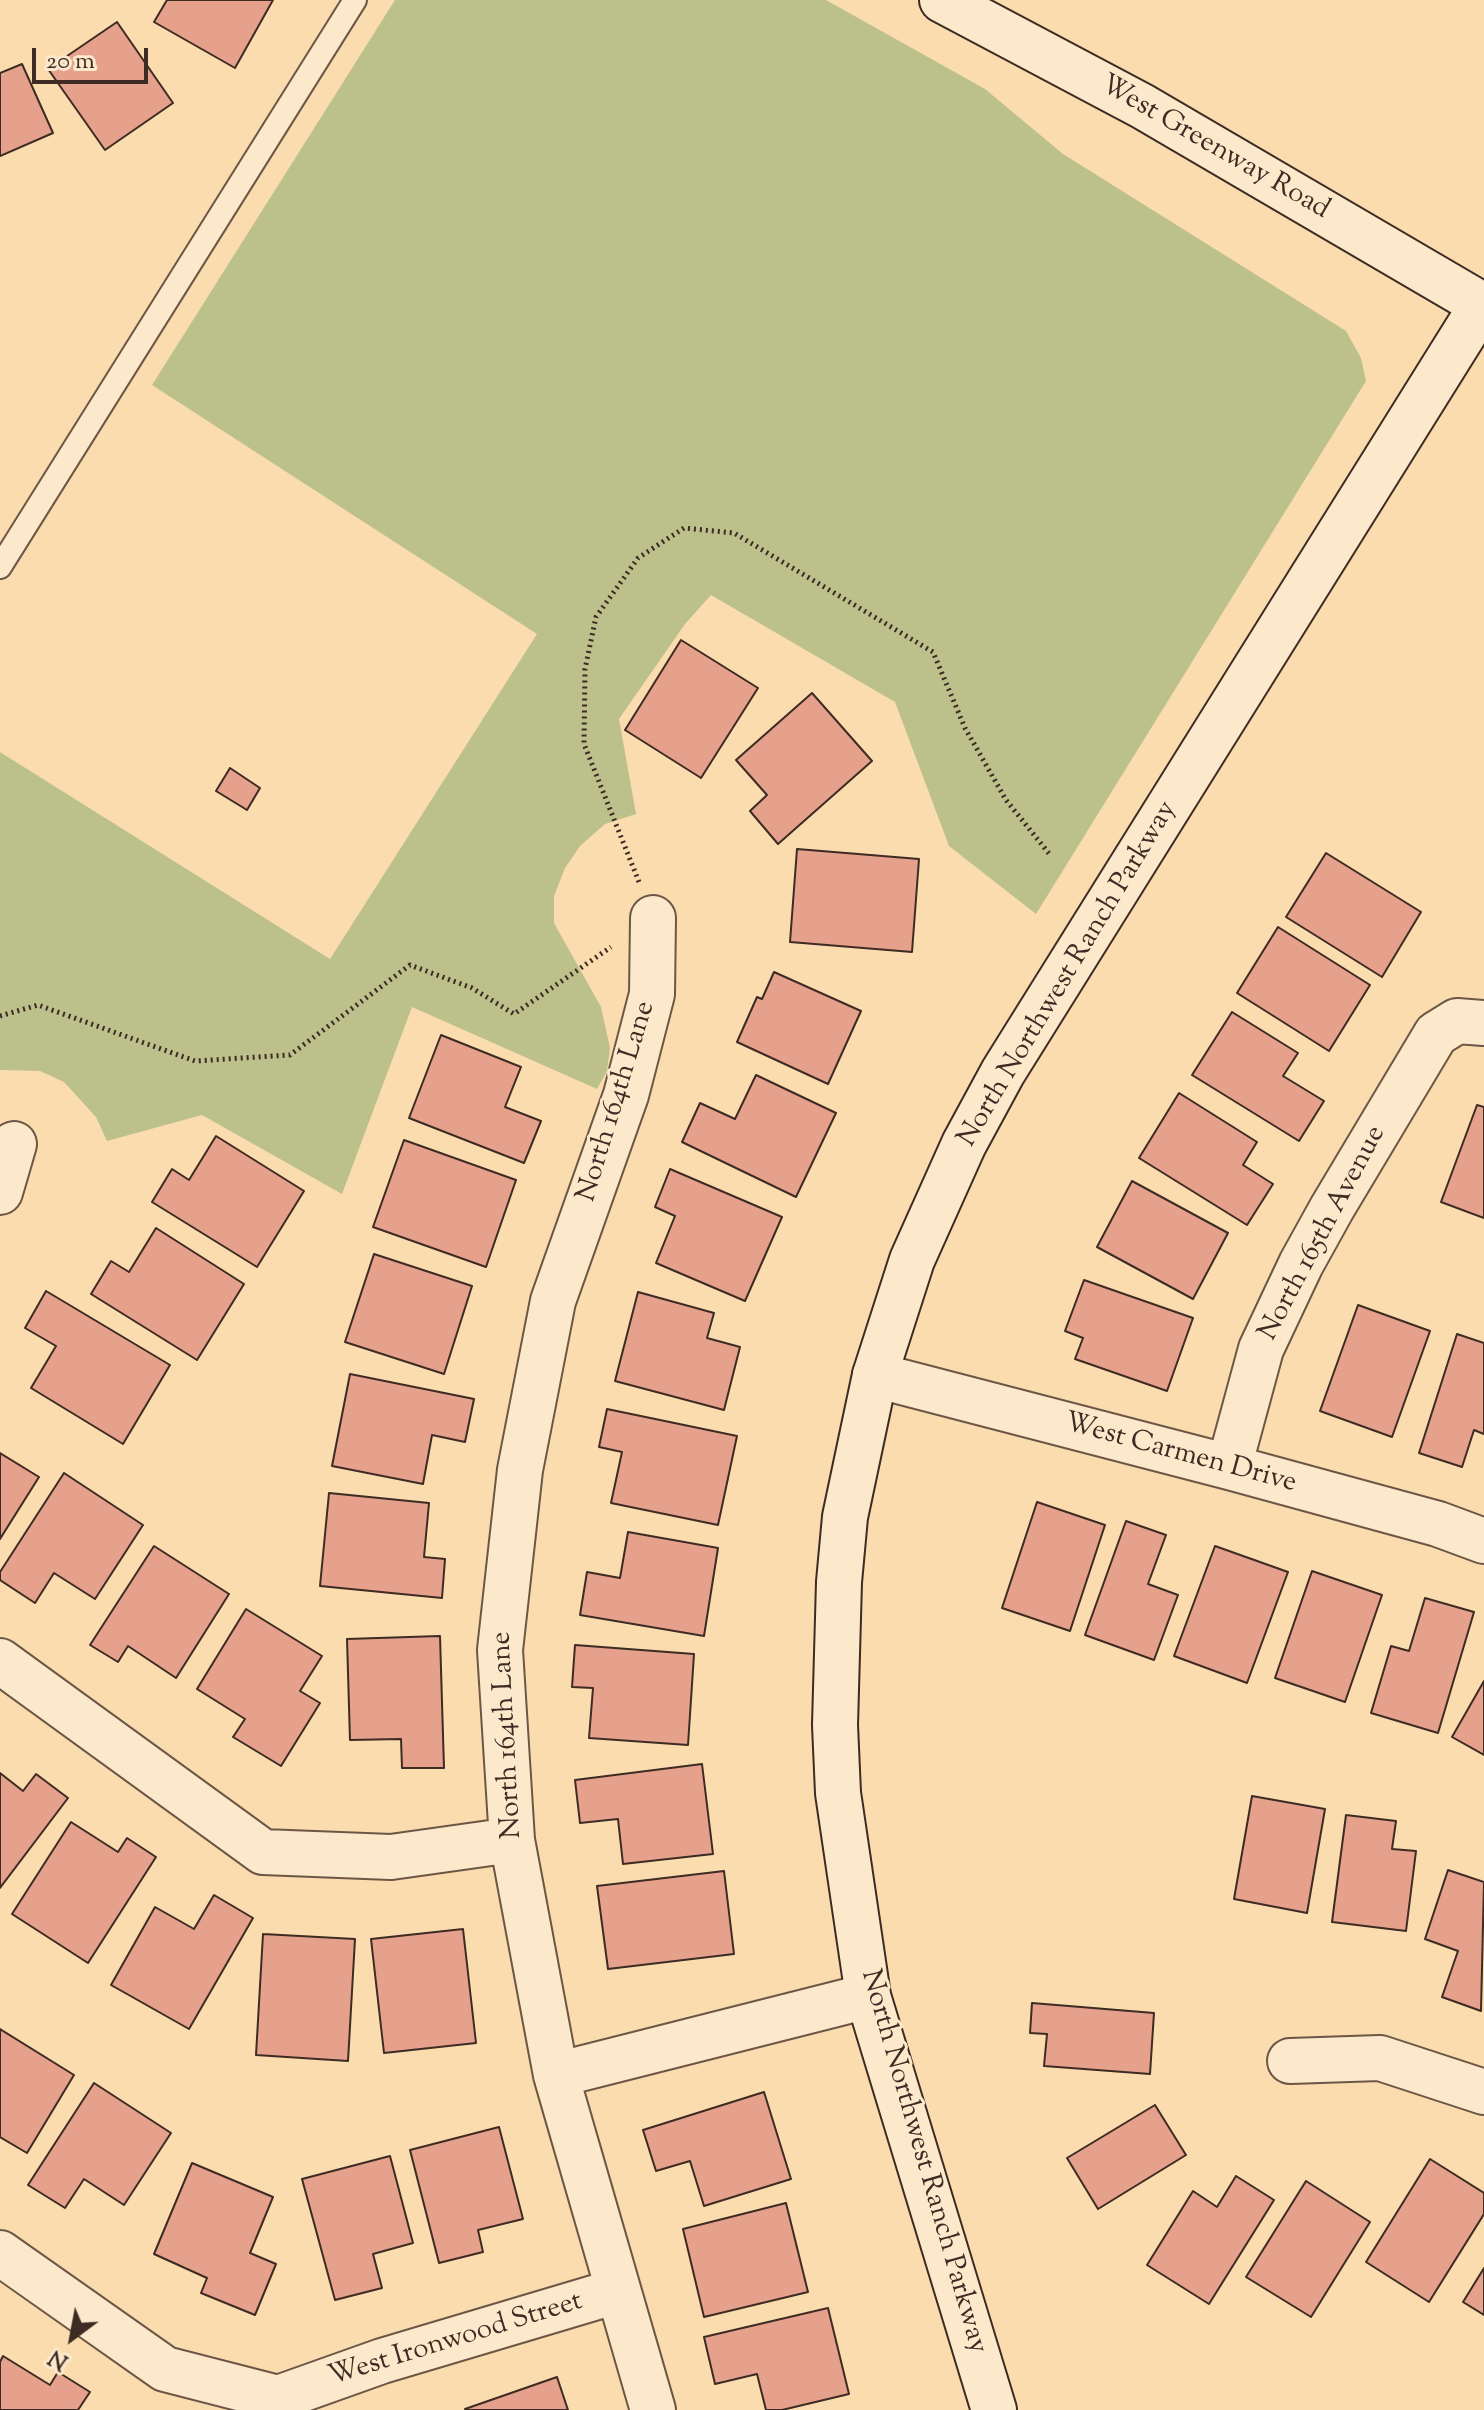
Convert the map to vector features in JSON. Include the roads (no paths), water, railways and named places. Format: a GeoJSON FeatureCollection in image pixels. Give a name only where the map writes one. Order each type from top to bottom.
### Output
{"type":"FeatureCollection","features":[{"type":"Feature","properties":{"kind":"street","name":"West Greenway Road"},"geometry":{"type":"LineString","coordinates":[[942,0],[1142,106],[1483,306]]}},
{"type":"Feature","properties":{"kind":"street","name":"North Northwest Ranch Parkway"},"geometry":{"type":"LineString","coordinates":[[994,2410],[868,1996],[838,1793],[835,1725],[839,1582],[845,1517],[875,1375],[912,1260],[964,1144],[1003,1072],[1483,306]]}},
{"type":"Feature","properties":{"kind":"street","name":"North 164th Lane"},"geometry":{"type":"LineString","coordinates":[[653,918],[652,994],[626,1095],[553,1301],[520,1470],[500,1650],[512,1840],[556,2075],[653,2410]]}},
{"type":"Feature","properties":{"kind":"street","name":"North 165th Avenue"},"geometry":{"type":"LineString","coordinates":[[1229,1467],[1261,1349],[1301,1264],[1436,1034],[1470,1022]]}},
{"type":"Feature","properties":{"kind":"street"},"geometry":{"type":"LineString","coordinates":[[0,1192],[14,1144]]}},
{"type":"Feature","properties":{"kind":"street","name":"West Carmen Drive"},"geometry":{"type":"LineString","coordinates":[[875,1375],[1229,1467],[1438,1524],[1484,1541]]}},
{"type":"Feature","properties":{"kind":"street"},"geometry":{"type":"LineString","coordinates":[[0,1661],[263,1852],[391,1857],[512,1840]]}},
{"type":"Feature","properties":{"kind":"street"},"geometry":{"type":"LineString","coordinates":[[556,2075],[868,1996]]}},
{"type":"Feature","properties":{"kind":"street"},"geometry":{"type":"LineString","coordinates":[[1290,2061],[1380,2058],[1484,2092]]}},
{"type":"Feature","properties":{"kind":"street","name":"West Ironwood Street"},"geometry":{"type":"LineString","coordinates":[[0,2253],[165,2369],[278,2398],[382,2361],[617,2291]]}},
{"type":"Feature","properties":{"kind":"lane"},"geometry":{"type":"LineString","coordinates":[[0,567],[355,0]]}}]}
